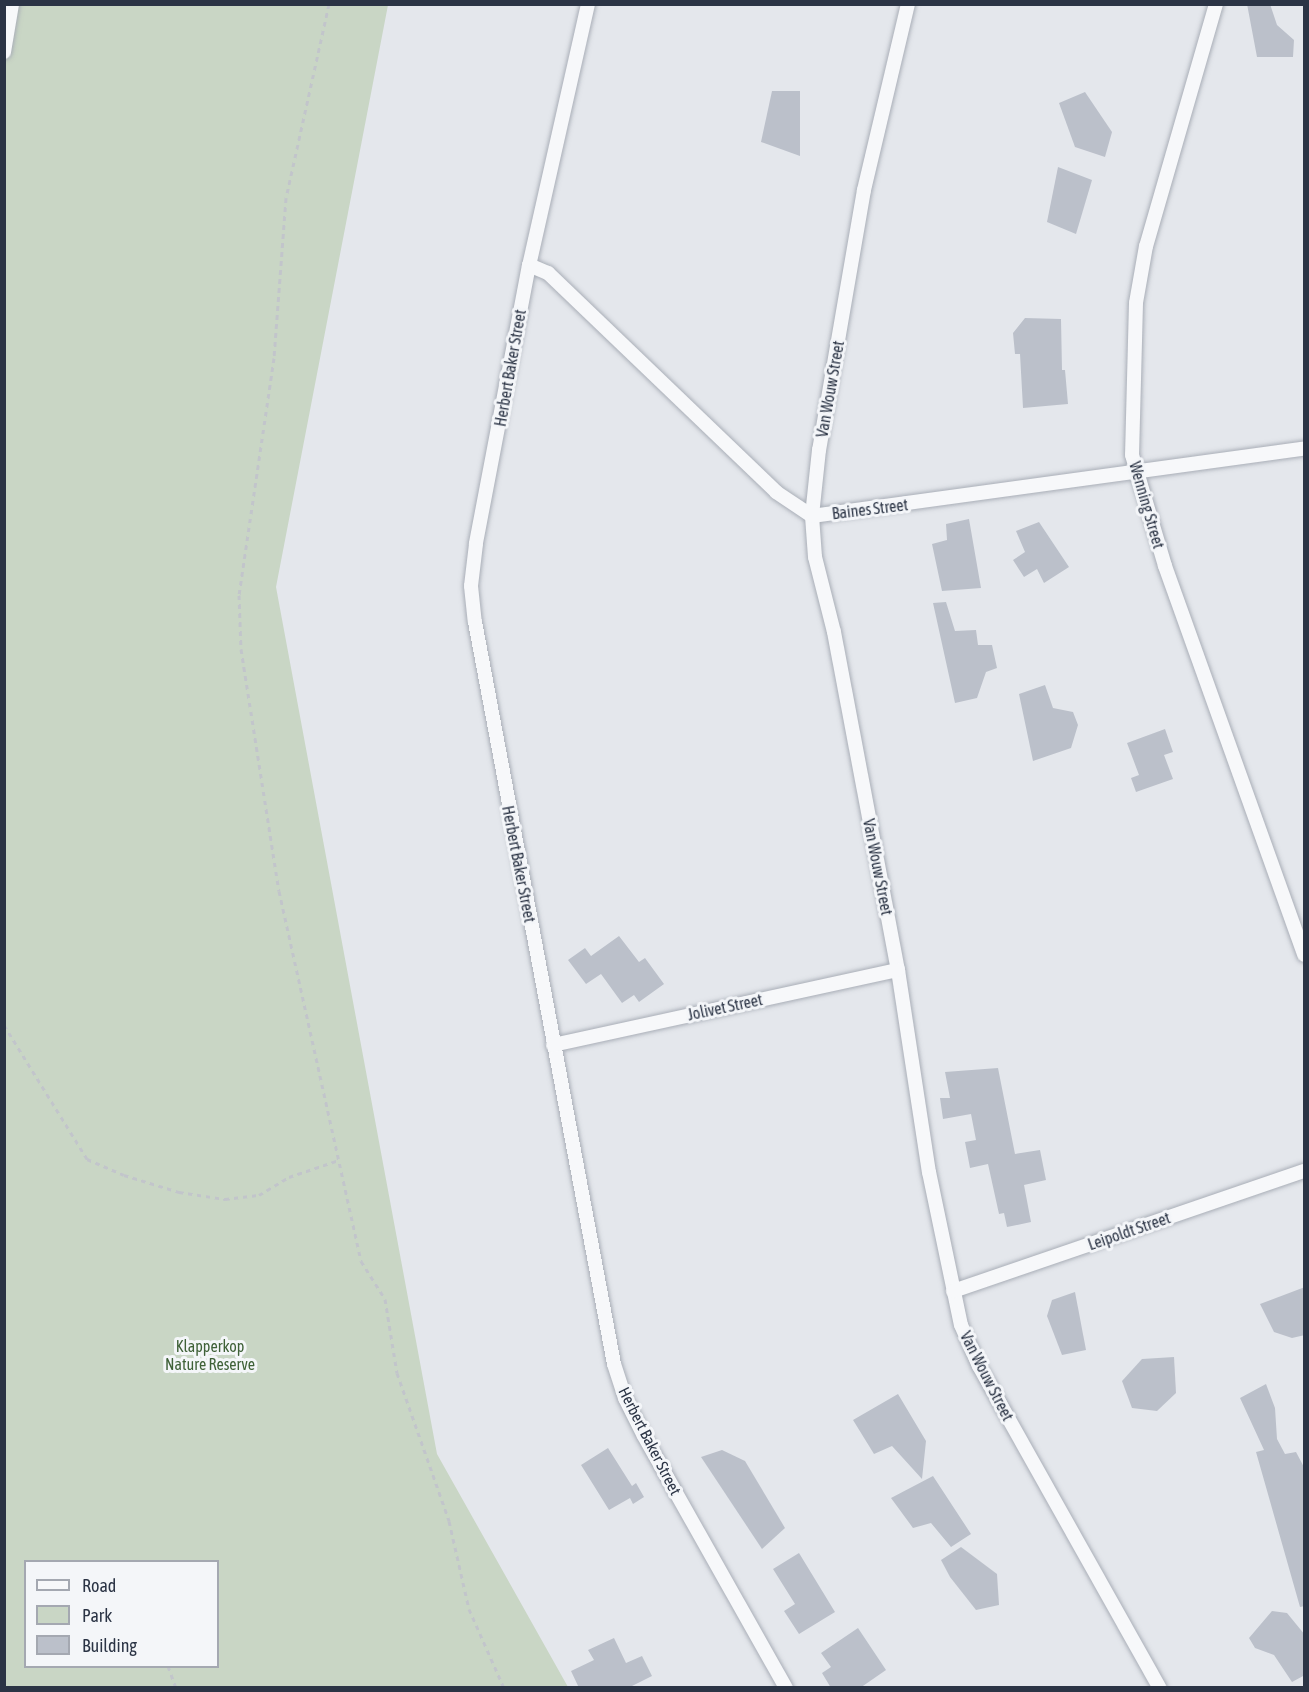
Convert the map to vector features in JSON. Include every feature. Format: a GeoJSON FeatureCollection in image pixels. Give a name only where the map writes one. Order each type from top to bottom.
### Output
{"type":"FeatureCollection","features":[{"type":"Feature","properties":{"kind":"street"},"geometry":{"type":"LineString","coordinates":[[4,52],[12,4]]}},
{"type":"Feature","properties":{"kind":"street","name":"Herbert Baker Street"},"geometry":{"type":"LineString","coordinates":[[588,4],[529,265],[471,586],[553,1045],[614,1364],[624,1398],[786,1688]]}},
{"type":"Feature","properties":{"kind":"street","name":"Van Wouw Street"},"geometry":{"type":"LineString","coordinates":[[908,4],[864,190],[819,450],[812,516],[815,557],[834,632],[898,970],[929,1172],[961,1325],[979,1366],[1160,1688]]}},
{"type":"Feature","properties":{"kind":"street","name":"Wenning Street"},"geometry":{"type":"LineString","coordinates":[[1216,4],[1144,257],[1132,361],[1134,473],[1305,955]]}},
{"type":"Feature","properties":{"kind":"street","name":"Baines Street"},"geometry":{"type":"LineString","coordinates":[[529,265],[548,273],[776,492],[812,516],[1305,448]]}},
{"type":"Feature","properties":{"kind":"street","name":"Jolivet Street"},"geometry":{"type":"LineString","coordinates":[[553,1045],[898,970]]}},
{"type":"Feature","properties":{"kind":"street","name":"Leipoldt Street"},"geometry":{"type":"LineString","coordinates":[[953,1291],[1305,1171]]}},
{"type":"Feature","properties":{"kind":"path"},"geometry":{"type":"LineString","coordinates":[[329,4],[286,198],[274,358],[239,594],[241,649],[279,891],[361,1261],[385,1299],[397,1373],[448,1521],[469,1609],[504,1688]]}},
{"type":"Feature","properties":{"kind":"path"},"geometry":{"type":"LineString","coordinates":[[4,1025],[87,1159],[124,1175],[179,1192],[225,1199],[259,1195],[289,1177],[337,1161]]}},
{"type":"Feature","properties":{"kind":"path"},"geometry":{"type":"LineString","coordinates":[[169,1668],[176,1688]]}},
{"type":"Feature","properties":{"kind":"green space","name":"Klapperkop Nature Reserve"},"geometry":{"type":"Polygon","coordinates":[[[5,5],[388,5],[276,587],[437,1454],[568,1687],[5,1688],[5,5]]]}},
{"type":"Feature","properties":{"kind":"building"},"geometry":{"type":"Polygon","coordinates":[[[1247,4],[1270,4],[1277,25],[1294,40],[1293,57],[1257,57],[1247,4]]]}},
{"type":"Feature","properties":{"kind":"building"},"geometry":{"type":"Polygon","coordinates":[[[772,91],[800,91],[800,156],[761,142],[772,91]]]}},
{"type":"Feature","properties":{"kind":"building"},"geometry":{"type":"Polygon","coordinates":[[[1085,92],[1112,132],[1105,157],[1075,147],[1059,103],[1085,92]]]}},
{"type":"Feature","properties":{"kind":"building"},"geometry":{"type":"Polygon","coordinates":[[[1058,167],[1092,180],[1076,234],[1047,222],[1058,167]]]}},
{"type":"Feature","properties":{"kind":"building"},"geometry":{"type":"Polygon","coordinates":[[[1025,318],[1061,319],[1062,370],[1065,370],[1068,404],[1023,408],[1020,354],[1015,354],[1013,333],[1025,318]]]}},
{"type":"Feature","properties":{"kind":"building"},"geometry":{"type":"Polygon","coordinates":[[[969,519],[981,588],[942,591],[932,544],[947,540],[946,524],[969,519]]]}},
{"type":"Feature","properties":{"kind":"building"},"geometry":{"type":"Polygon","coordinates":[[[1039,522],[1069,567],[1044,583],[1037,569],[1024,577],[1013,560],[1025,552],[1016,531],[1039,522]]]}},
{"type":"Feature","properties":{"kind":"building"},"geometry":{"type":"Polygon","coordinates":[[[946,602],[955,631],[976,630],[978,645],[992,645],[997,668],[986,672],[977,698],[955,703],[933,603],[946,602]]]}},
{"type":"Feature","properties":{"kind":"building"},"geometry":{"type":"Polygon","coordinates":[[[1045,685],[1053,708],[1073,712],[1078,725],[1071,748],[1033,761],[1019,694],[1045,685]]]}},
{"type":"Feature","properties":{"kind":"building"},"geometry":{"type":"Polygon","coordinates":[[[1165,729],[1173,752],[1164,755],[1173,779],[1136,792],[1131,778],[1139,775],[1127,743],[1165,729]]]}},
{"type":"Feature","properties":{"kind":"building"},"geometry":{"type":"Polygon","coordinates":[[[619,936],[639,962],[645,958],[664,984],[639,1002],[634,995],[622,1003],[601,974],[586,984],[568,960],[585,948],[591,956],[619,936]]]}},
{"type":"Feature","properties":{"kind":"building"},"geometry":{"type":"Polygon","coordinates":[[[998,1068],[1015,1154],[1040,1150],[1046,1180],[1024,1185],[1031,1222],[1007,1227],[1004,1213],[999,1214],[988,1164],[970,1168],[965,1142],[976,1140],[971,1114],[943,1119],[940,1098],[950,1098],[945,1072],[998,1068]]]}},
{"type":"Feature","properties":{"kind":"building"},"geometry":{"type":"Polygon","coordinates":[[[1305,1287],[1305,1335],[1292,1338],[1274,1332],[1260,1304],[1305,1287]]]}},
{"type":"Feature","properties":{"kind":"building"},"geometry":{"type":"Polygon","coordinates":[[[1075,1292],[1086,1350],[1062,1355],[1047,1316],[1052,1300],[1075,1292]]]}},
{"type":"Feature","properties":{"kind":"building"},"geometry":{"type":"Polygon","coordinates":[[[1174,1357],[1176,1393],[1157,1411],[1132,1408],[1122,1381],[1142,1359],[1174,1357]]]}},
{"type":"Feature","properties":{"kind":"building"},"geometry":{"type":"Polygon","coordinates":[[[1266,1384],[1275,1408],[1277,1439],[1285,1454],[1296,1452],[1305,1469],[1305,1606],[1300,1607],[1256,1452],[1264,1450],[1240,1398],[1266,1384]]]}},
{"type":"Feature","properties":{"kind":"building"},"geometry":{"type":"Polygon","coordinates":[[[898,1394],[926,1441],[922,1479],[892,1446],[874,1454],[853,1420],[898,1394]]]}},
{"type":"Feature","properties":{"kind":"building"},"geometry":{"type":"Polygon","coordinates":[[[608,1448],[632,1486],[636,1483],[644,1497],[633,1504],[630,1498],[609,1510],[581,1465],[608,1448]]]}},
{"type":"Feature","properties":{"kind":"building"},"geometry":{"type":"Polygon","coordinates":[[[722,1450],[745,1461],[785,1528],[762,1549],[701,1457],[722,1450]]]}},
{"type":"Feature","properties":{"kind":"building"},"geometry":{"type":"Polygon","coordinates":[[[933,1476],[971,1534],[951,1547],[931,1523],[913,1528],[891,1498],[933,1476]]]}},
{"type":"Feature","properties":{"kind":"building"},"geometry":{"type":"Polygon","coordinates":[[[961,1547],[997,1574],[999,1605],[976,1610],[950,1577],[941,1560],[961,1547]]]}},
{"type":"Feature","properties":{"kind":"building"},"geometry":{"type":"Polygon","coordinates":[[[799,1553],[835,1612],[799,1634],[784,1611],[795,1604],[773,1569],[799,1553]]]}},
{"type":"Feature","properties":{"kind":"building"},"geometry":{"type":"Polygon","coordinates":[[[1272,1611],[1287,1613],[1305,1635],[1305,1675],[1292,1682],[1274,1655],[1255,1648],[1249,1638],[1272,1611]]]}},
{"type":"Feature","properties":{"kind":"building"},"geometry":{"type":"Polygon","coordinates":[[[858,1628],[886,1670],[860,1688],[831,1688],[822,1673],[831,1667],[821,1653],[858,1628]]]}},
{"type":"Feature","properties":{"kind":"building"},"geometry":{"type":"Polygon","coordinates":[[[614,1638],[626,1663],[642,1656],[652,1676],[628,1688],[579,1688],[571,1671],[594,1660],[588,1650],[614,1638]]]}}]}
